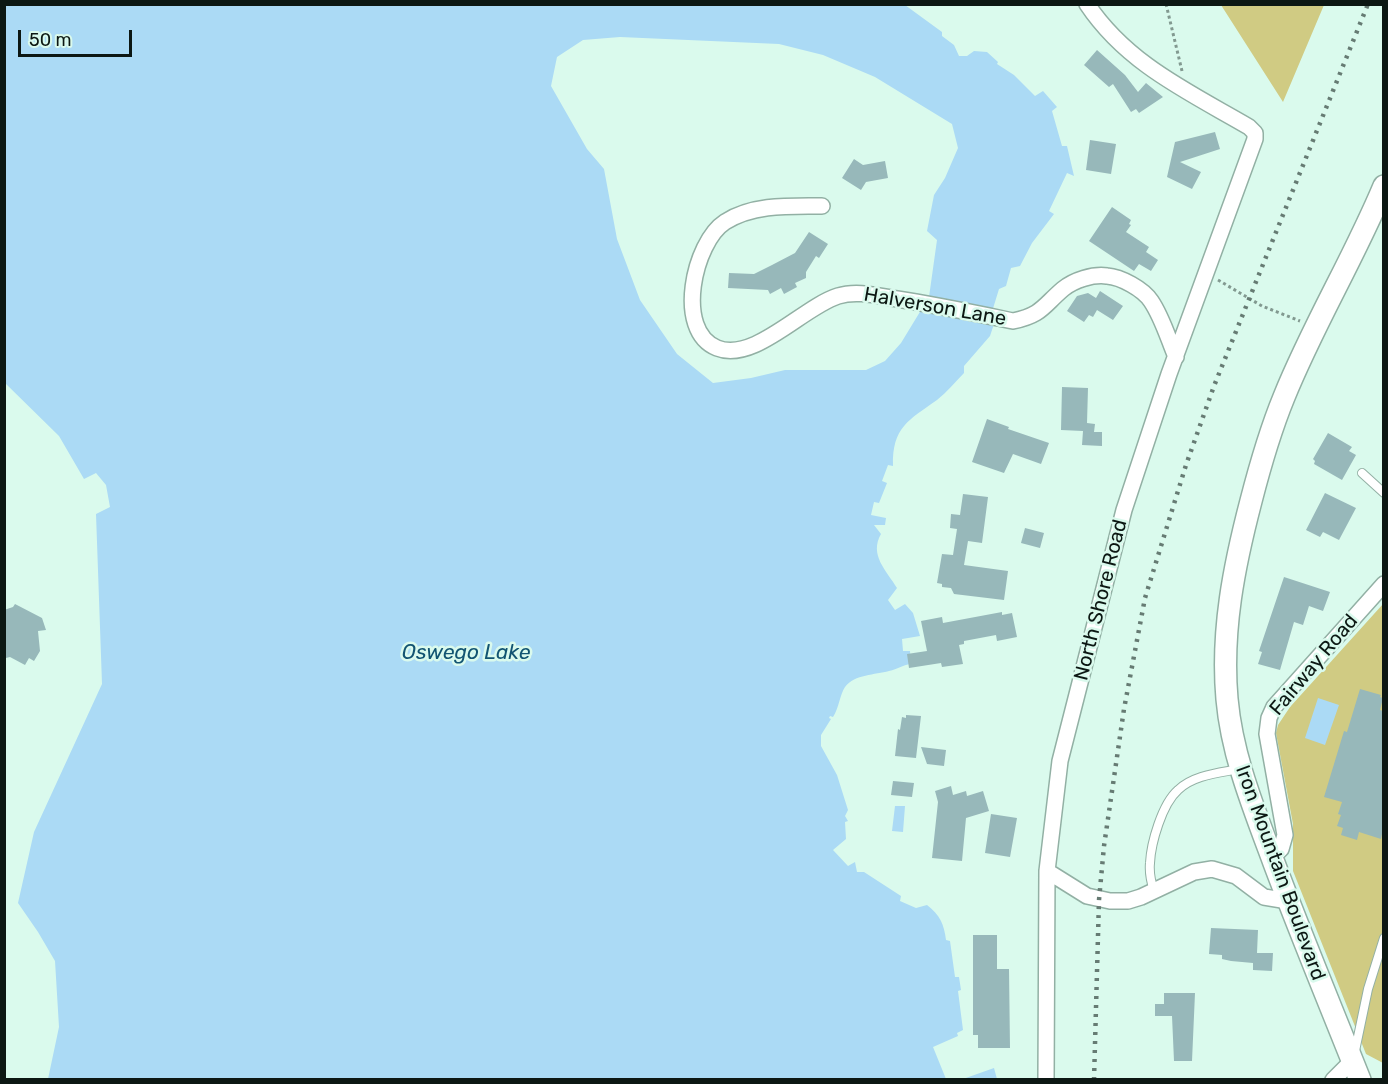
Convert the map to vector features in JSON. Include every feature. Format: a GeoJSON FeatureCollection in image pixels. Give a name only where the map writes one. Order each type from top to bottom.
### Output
{"type":"FeatureCollection","features":[{"type":"Feature","properties":{"kind":"street","name":"North Shore Road"},"geometry":{"type":"LineString","coordinates":[[1046,1080],[1047,871],[1062,752],[1124,510],[1176,357],[1256,139],[1255,133],[1249,127],[1149,69],[1102,26],[1087,4]]}},
{"type":"Feature","properties":{"kind":"street","name":"Iron Mountain Boulevard"},"geometry":{"type":"LineString","coordinates":[[1356,1070],[1288,902],[1240,768],[1227,700],[1225,668],[1228,606],[1238,553],[1266,447],[1283,397],[1355,250],[1383,186]]}},
{"type":"Feature","properties":{"kind":"street","name":"Halverson Lane"},"geometry":{"type":"LineString","coordinates":[[822,206],[781,206],[744,212],[724,223],[708,239],[699,259],[692,303],[698,331],[704,340],[715,348],[726,351],[750,347],[837,296],[852,293],[915,302],[1013,321],[1043,309],[1064,288],[1083,278],[1107,276],[1129,284],[1150,298],[1176,357]]}},
{"type":"Feature","properties":{"kind":"street","name":"Fairway Road"},"geometry":{"type":"LineString","coordinates":[[1272,858],[1281,849],[1285,835],[1267,734],[1269,718],[1274,707],[1383,584]]}},
{"type":"Feature","properties":{"kind":"street"},"geometry":{"type":"LineString","coordinates":[[1047,871],[1087,896],[1099,900],[1128,901],[1194,872],[1212,869],[1236,876],[1264,897],[1288,902]]}},
{"type":"Feature","properties":{"kind":"street"},"geometry":{"type":"LineString","coordinates":[[1334,1080],[1356,1070]]}},
{"type":"Feature","properties":{"kind":"lane"},"geometry":{"type":"LineString","coordinates":[[1362,473],[1383,493]]}},
{"type":"Feature","properties":{"kind":"lane"},"geometry":{"type":"LineString","coordinates":[[1154,891],[1149,864],[1152,849],[1164,810],[1177,790],[1209,774],[1240,768]]}},
{"type":"Feature","properties":{"kind":"lane"},"geometry":{"type":"LineString","coordinates":[[1356,1070],[1368,989],[1383,938]]}},
{"type":"Feature","properties":{"kind":"path"},"geometry":{"type":"LineString","coordinates":[[1166,4],[1183,73]]}},
{"type":"Feature","properties":{"kind":"path"},"geometry":{"type":"LineString","coordinates":[[1206,274],[1262,306],[1316,328]]}},
{"type":"Feature","properties":{"kind":"shaded area"},"geometry":{"type":"Polygon","coordinates":[[[1221,5],[1324,5],[1283,102],[1221,5]]]}},
{"type":"Feature","properties":{"kind":"shaded area"},"geometry":{"type":"Polygon","coordinates":[[[1383,604],[1383,1063],[1366,1054],[1293,871],[1293,824],[1276,733],[1278,725],[1290,707],[1383,604]]]}},
{"type":"Feature","properties":{"kind":"water","name":"Oswego Lake"},"geometry":{"type":"Polygon","coordinates":[[[4,5],[905,5],[942,32],[942,36],[954,45],[959,56],[967,56],[974,51],[987,52],[998,62],[997,64],[1014,75],[1035,96],[1043,91],[1057,107],[1052,111],[1062,146],[1067,146],[1074,176],[1067,173],[1049,211],[1054,214],[1032,243],[1020,266],[1011,268],[1006,286],[999,289],[991,315],[994,324],[990,336],[964,366],[964,373],[941,397],[911,419],[899,433],[893,453],[893,466],[888,465],[882,481],[887,483],[879,503],[874,502],[871,515],[886,518],[885,525],[874,525],[881,534],[877,549],[880,562],[897,588],[888,600],[895,610],[905,604],[913,613],[920,636],[902,639],[903,651],[910,651],[911,664],[860,677],[849,683],[843,690],[833,717],[830,716],[831,719],[821,735],[821,746],[837,775],[848,810],[845,816],[848,821],[845,822],[846,839],[833,850],[848,866],[855,862],[857,872],[864,872],[901,896],[900,901],[916,908],[927,905],[938,916],[943,925],[946,940],[950,941],[955,977],[959,977],[961,990],[958,991],[963,1030],[957,1033],[958,1036],[933,1047],[946,1079],[48,1079],[59,1027],[55,961],[18,903],[34,832],[102,684],[96,514],[110,507],[106,485],[96,473],[84,479],[59,436],[5,383],[4,5]],[[620,37],[583,40],[557,57],[551,86],[587,149],[604,169],[617,239],[640,300],[677,354],[713,383],[751,378],[785,370],[866,370],[885,361],[901,343],[929,297],[937,240],[927,231],[934,195],[945,178],[958,148],[952,124],[875,77],[823,55],[779,44],[620,37]]]}},
{"type":"Feature","properties":{"kind":"water"},"geometry":{"type":"Polygon","coordinates":[[[1318,698],[1339,705],[1325,745],[1305,738],[1318,698]]]}},
{"type":"Feature","properties":{"kind":"water"},"geometry":{"type":"Polygon","coordinates":[[[895,806],[905,806],[903,832],[892,831],[895,806]]]}},
{"type":"Feature","properties":{"kind":"water"},"geometry":{"type":"Polygon","coordinates":[[[994,1068],[997,1079],[963,1079],[994,1068]]]}},
{"type":"Feature","properties":{"kind":"building"},"geometry":{"type":"Polygon","coordinates":[[[1097,50],[1125,75],[1138,92],[1146,83],[1163,97],[1139,113],[1136,109],[1131,112],[1113,84],[1109,87],[1084,65],[1097,50]]]}},
{"type":"Feature","properties":{"kind":"building"},"geometry":{"type":"Polygon","coordinates":[[[1215,132],[1220,149],[1180,162],[1201,172],[1192,189],[1167,177],[1175,142],[1215,132]]]}},
{"type":"Feature","properties":{"kind":"building"},"geometry":{"type":"Polygon","coordinates":[[[1090,140],[1116,144],[1111,174],[1086,170],[1090,140]]]}},
{"type":"Feature","properties":{"kind":"building"},"geometry":{"type":"Polygon","coordinates":[[[854,159],[863,165],[885,161],[888,178],[866,182],[861,190],[842,178],[854,159]]]}},
{"type":"Feature","properties":{"kind":"building"},"geometry":{"type":"Polygon","coordinates":[[[1112,207],[1131,220],[1129,224],[1131,225],[1126,232],[1149,247],[1146,252],[1158,260],[1151,271],[1139,264],[1134,271],[1089,241],[1112,207]]]}},
{"type":"Feature","properties":{"kind":"building"},"geometry":{"type":"Polygon","coordinates":[[[809,232],[828,244],[819,258],[816,256],[806,272],[806,278],[795,283],[797,287],[784,294],[781,288],[770,294],[768,290],[728,288],[729,273],[754,274],[772,265],[795,253],[809,232]]]}},
{"type":"Feature","properties":{"kind":"building"},"geometry":{"type":"Polygon","coordinates":[[[1100,291],[1123,306],[1113,320],[1097,310],[1093,317],[1089,315],[1084,322],[1067,311],[1077,296],[1088,293],[1096,298],[1100,291]]]}},
{"type":"Feature","properties":{"kind":"building"},"geometry":{"type":"Polygon","coordinates":[[[1062,387],[1088,388],[1087,423],[1095,424],[1094,432],[1102,432],[1102,446],[1082,445],[1083,431],[1061,430],[1062,387]]]}},
{"type":"Feature","properties":{"kind":"building"},"geometry":{"type":"Polygon","coordinates":[[[987,419],[1049,443],[1041,464],[1013,454],[1004,473],[972,462],[987,419]]]}},
{"type":"Feature","properties":{"kind":"building"},"geometry":{"type":"Polygon","coordinates":[[[1328,433],[1352,447],[1349,451],[1356,455],[1342,480],[1314,464],[1313,459],[1328,433]]]}},
{"type":"Feature","properties":{"kind":"building"},"geometry":{"type":"Polygon","coordinates":[[[1325,493],[1356,508],[1339,540],[1323,532],[1320,537],[1306,530],[1325,493]]]}},
{"type":"Feature","properties":{"kind":"building"},"geometry":{"type":"Polygon","coordinates":[[[963,494],[988,497],[982,543],[968,541],[964,565],[1008,571],[1004,600],[954,594],[951,588],[942,587],[942,584],[937,583],[942,554],[953,555],[957,529],[950,528],[951,514],[960,515],[963,494]]]}},
{"type":"Feature","properties":{"kind":"building"},"geometry":{"type":"Polygon","coordinates":[[[1025,528],[1044,533],[1040,548],[1021,543],[1025,528]]]}},
{"type":"Feature","properties":{"kind":"building"},"geometry":{"type":"Polygon","coordinates":[[[1284,577],[1330,592],[1323,611],[1309,606],[1303,625],[1294,622],[1280,670],[1258,664],[1262,652],[1259,651],[1284,577]]]}},
{"type":"Feature","properties":{"kind":"building"},"geometry":{"type":"Polygon","coordinates":[[[15,604],[42,618],[46,630],[38,631],[40,651],[34,661],[29,658],[25,665],[10,657],[6,658],[4,652],[4,610],[15,604]]]}},
{"type":"Feature","properties":{"kind":"building"},"geometry":{"type":"Polygon","coordinates":[[[1002,612],[1002,615],[1012,613],[1017,637],[997,641],[996,635],[964,641],[964,644],[959,645],[963,664],[942,667],[941,663],[909,668],[907,654],[927,651],[921,621],[942,617],[943,623],[1002,612]]]}},
{"type":"Feature","properties":{"kind":"building"},"geometry":{"type":"Polygon","coordinates":[[[1360,689],[1381,695],[1380,697],[1383,698],[1380,710],[1383,711],[1383,829],[1381,839],[1359,832],[1357,840],[1341,835],[1343,828],[1337,826],[1342,802],[1324,797],[1344,731],[1347,732],[1360,689]]]}},
{"type":"Feature","properties":{"kind":"building"},"geometry":{"type":"Polygon","coordinates":[[[906,715],[921,716],[916,758],[895,756],[898,729],[900,730],[902,717],[906,718],[906,715]]]}},
{"type":"Feature","properties":{"kind":"building"},"geometry":{"type":"Polygon","coordinates":[[[921,747],[946,750],[944,766],[927,764],[921,747]]]}},
{"type":"Feature","properties":{"kind":"building"},"geometry":{"type":"Polygon","coordinates":[[[893,781],[914,783],[912,797],[891,795],[893,781]]]}},
{"type":"Feature","properties":{"kind":"building"},"geometry":{"type":"Polygon","coordinates":[[[951,786],[953,795],[966,791],[967,796],[983,791],[989,811],[966,818],[962,861],[932,858],[938,802],[935,791],[951,786]]]}},
{"type":"Feature","properties":{"kind":"building"},"geometry":{"type":"Polygon","coordinates":[[[991,814],[1017,818],[1010,857],[985,853],[991,814]]]}},
{"type":"Feature","properties":{"kind":"building"},"geometry":{"type":"Polygon","coordinates":[[[1211,928],[1258,930],[1257,953],[1273,953],[1272,971],[1253,970],[1253,963],[1231,961],[1222,959],[1222,955],[1209,954],[1211,928]]]}},
{"type":"Feature","properties":{"kind":"building"},"geometry":{"type":"Polygon","coordinates":[[[973,935],[997,935],[997,969],[1009,969],[1010,1048],[978,1048],[978,1035],[973,1035],[973,935]]]}},
{"type":"Feature","properties":{"kind":"building"},"geometry":{"type":"Polygon","coordinates":[[[1164,993],[1195,993],[1192,1061],[1174,1061],[1172,1016],[1155,1016],[1155,1004],[1164,1004],[1164,993]]]}},
{"type":"Feature","properties":{"kind":"railway"},"geometry":{"type":"LineString","coordinates":[[1094,1080],[1099,900],[1104,846],[1124,709],[1145,598],[1186,465],[1214,386],[1368,4]]}}]}
